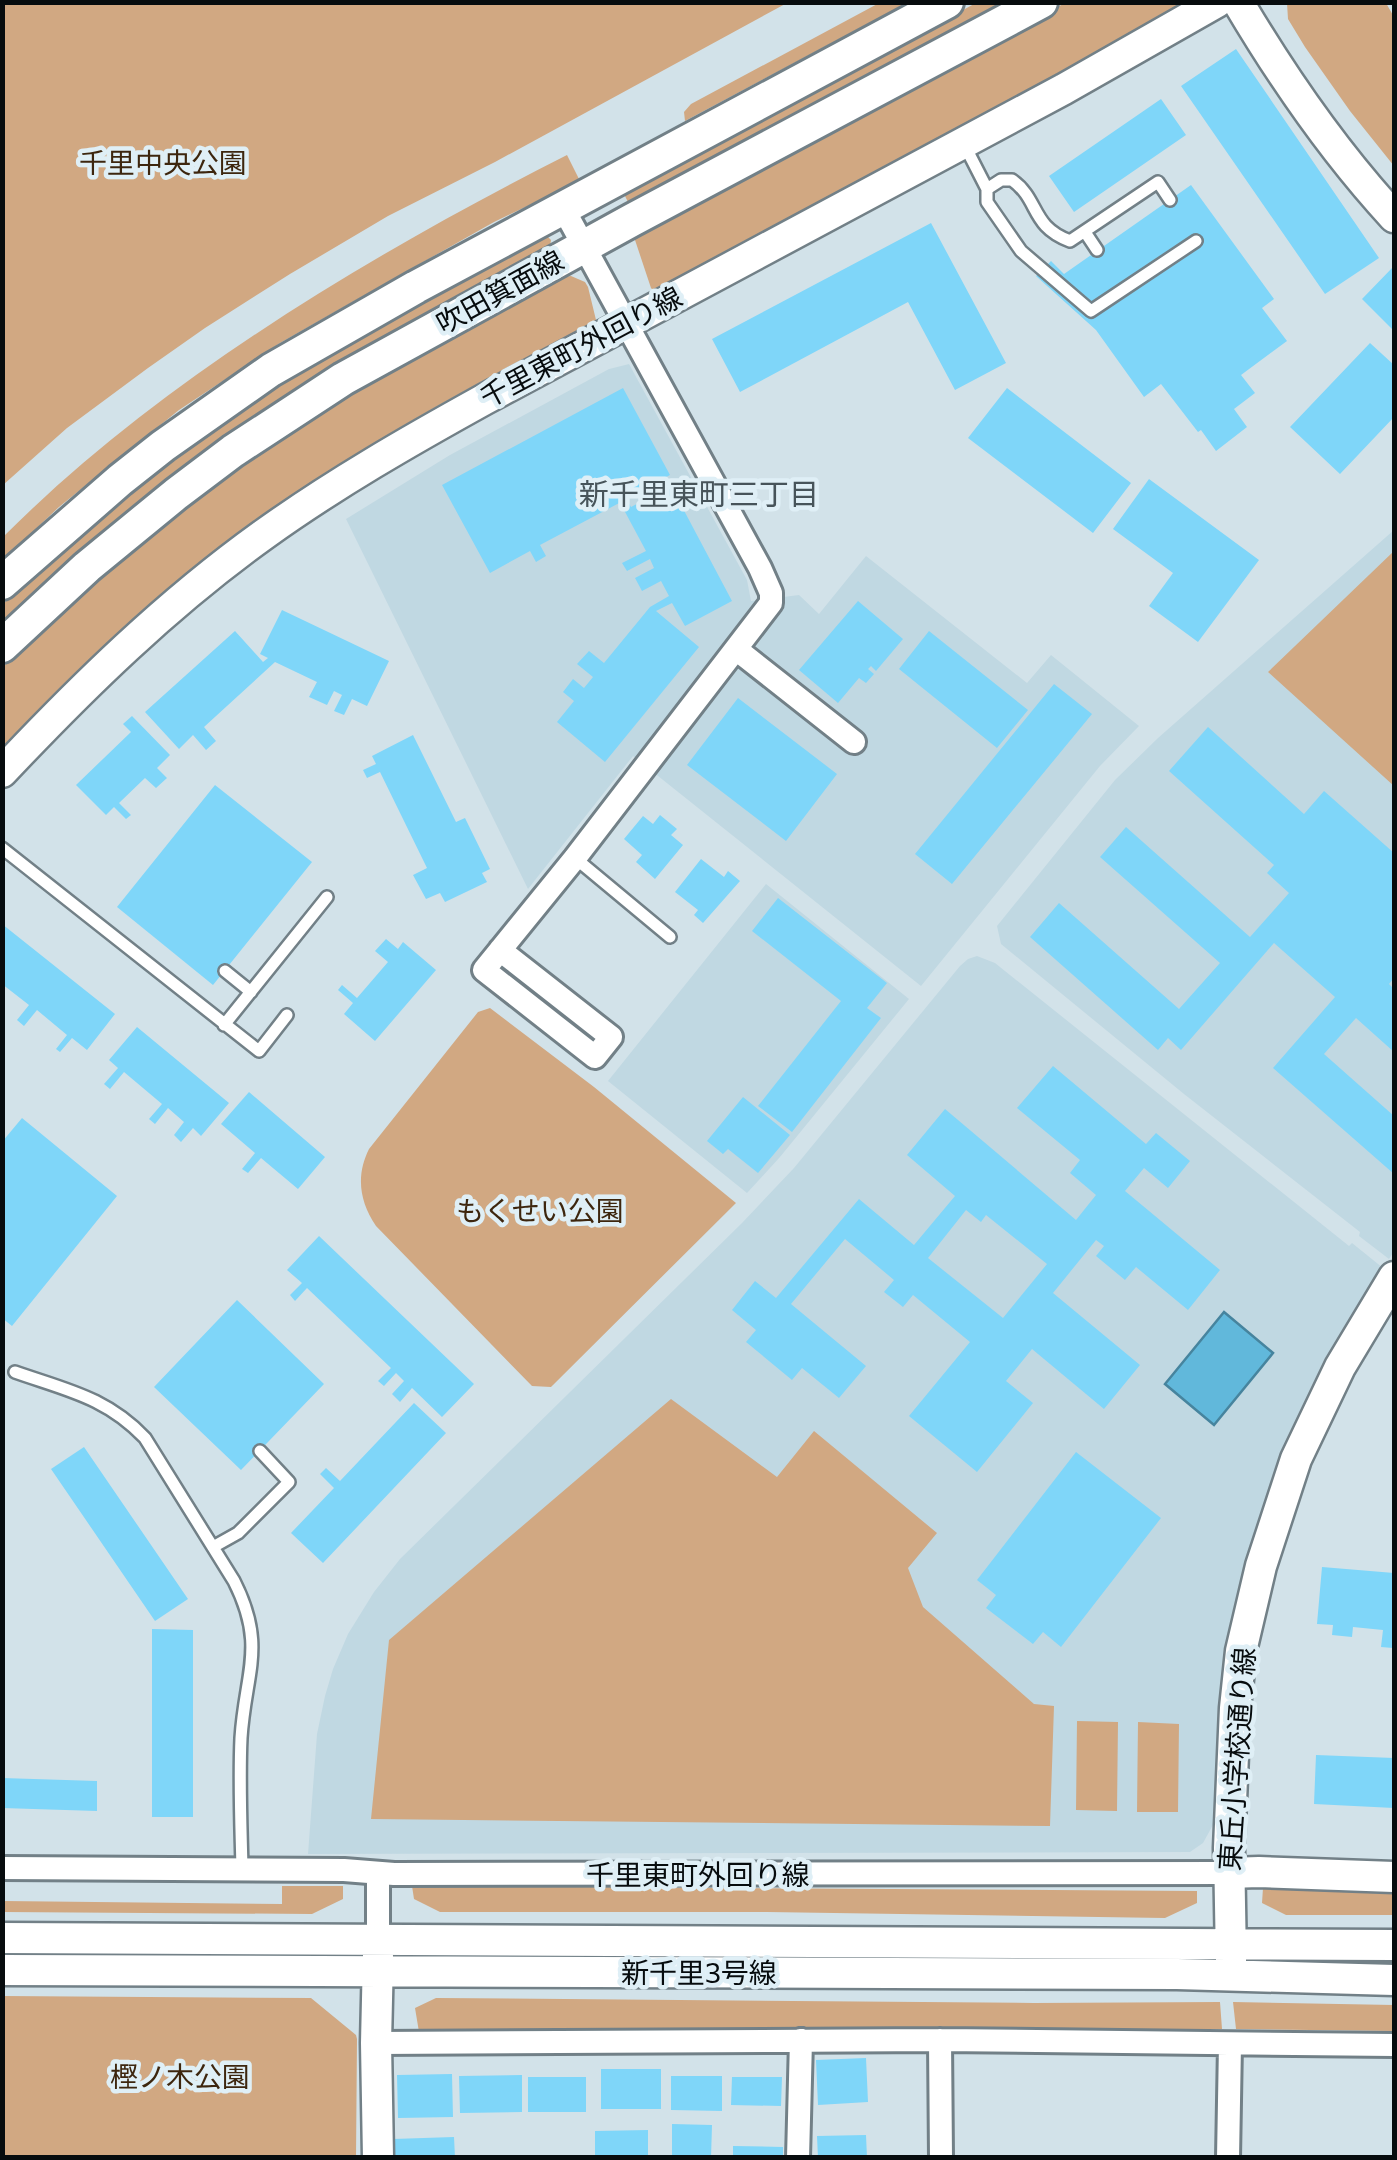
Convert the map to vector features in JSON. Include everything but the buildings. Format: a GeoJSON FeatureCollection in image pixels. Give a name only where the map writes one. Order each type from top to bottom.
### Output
{"type":"FeatureCollection","features":[{"type":"Feature","properties":{"kind":"main road","name":"吹田箕面線"},"geometry":{"type":"LineString","coordinates":[[2,583],[75,517],[155,453],[271,370],[384,304],[947,2]]}},
{"type":"Feature","properties":{"kind":"main road","name":"吹田箕面線"},"geometry":{"type":"LineString","coordinates":[[2,646],[86,566],[203,472],[343,379],[1041,2]]}},
{"type":"Feature","properties":{"kind":"street","name":"千里東町外回り線"},"geometry":{"type":"LineString","coordinates":[[2,772],[141,633],[261,536],[325,492],[403,444],[1217,2]]}},
{"type":"Feature","properties":{"kind":"street"},"geometry":{"type":"LineString","coordinates":[[1238,2],[1304,106],[1394,217]]}},
{"type":"Feature","properties":{"kind":"street"},"geometry":{"type":"LineString","coordinates":[[500,950],[611,1037],[596,1057],[484,970],[772,602],[750,550],[563,208]]}},
{"type":"Feature","properties":{"kind":"street"},"geometry":{"type":"LineString","coordinates":[[736,649],[854,742]]}},
{"type":"Feature","properties":{"kind":"street"},"geometry":{"type":"LineString","coordinates":[[547,1018],[563,999]]}},
{"type":"Feature","properties":{"kind":"street","name":"東丘小学校通り線"},"geometry":{"type":"LineString","coordinates":[[1231,1974],[1229,1874],[1236,1708],[1242,1650],[1261,1566],[1296,1459],[1340,1367],[1394,1276]]}},
{"type":"Feature","properties":{"kind":"street","name":"千里東町外回り線"},"geometry":{"type":"LineString","coordinates":[[2,1868],[344,1870],[378,1874],[1258,1872],[1394,1877]]}},
{"type":"Feature","properties":{"kind":"street"},"geometry":{"type":"LineString","coordinates":[[378,1874],[378,2158]]}},
{"type":"Feature","properties":{"kind":"street","name":"新千里3号線"},"geometry":{"type":"LineString","coordinates":[[2,1938],[1394,1945]]}},
{"type":"Feature","properties":{"kind":"street","name":"新千里3号線"},"geometry":{"type":"LineString","coordinates":[[2,1970],[1231,1974],[1394,1980]]}},
{"type":"Feature","properties":{"kind":"street"},"geometry":{"type":"LineString","coordinates":[[798,2158],[801,2040]]}},
{"type":"Feature","properties":{"kind":"street"},"geometry":{"type":"LineString","coordinates":[[376,2042],[940,2040],[1394,2045]]}},
{"type":"Feature","properties":{"kind":"street"},"geometry":{"type":"LineString","coordinates":[[940,2040],[941,2158]]}},
{"type":"Feature","properties":{"kind":"street"},"geometry":{"type":"LineString","coordinates":[[1228,2158],[1230,2044]]}},
{"type":"Feature","properties":{"kind":"lane"},"geometry":{"type":"LineString","coordinates":[[964,142],[987,189],[987,202],[1021,251],[1091,311],[1196,240]]}},
{"type":"Feature","properties":{"kind":"lane"},"geometry":{"type":"LineString","coordinates":[[987,189],[1002,180],[1012,180],[1026,194],[1042,224],[1070,241],[1158,182],[1170,200]]}},
{"type":"Feature","properties":{"kind":"lane"},"geometry":{"type":"LineString","coordinates":[[1084,232],[1097,250]]}},
{"type":"Feature","properties":{"kind":"lane"},"geometry":{"type":"LineString","coordinates":[[2,848],[259,1051],[287,1016]]}},
{"type":"Feature","properties":{"kind":"lane"},"geometry":{"type":"LineString","coordinates":[[575,858],[670,937]]}},
{"type":"Feature","properties":{"kind":"lane"},"geometry":{"type":"LineString","coordinates":[[224,1025],[327,897]]}},
{"type":"Feature","properties":{"kind":"lane"},"geometry":{"type":"LineString","coordinates":[[225,971],[251,992]]}},
{"type":"Feature","properties":{"kind":"lane"},"geometry":{"type":"LineString","coordinates":[[15,1372],[98,1400],[125,1418],[145,1438],[245,1602],[252,1627],[251,1676],[241,1734],[242,1869]]}},
{"type":"Feature","properties":{"kind":"lane"},"geometry":{"type":"LineString","coordinates":[[213,1547],[238,1533],[289,1482],[260,1451]]}},
{"type":"Feature","properties":{"kind":"shaded area"},"geometry":{"type":"Polygon","coordinates":[[[629,364],[747,580],[751,601],[799,595],[819,614],[866,556],[1027,683],[1051,655],[1139,726],[1100,766],[921,986],[633,756],[528,889],[346,519],[450,455],[609,369],[629,364]]]}},
{"type":"Feature","properties":{"kind":"shaded area"},"geometry":{"type":"Polygon","coordinates":[[[1394,530],[1394,1251],[1389,1259],[1001,944],[997,926],[1115,780],[1394,530]]]}},
{"type":"Feature","properties":{"kind":"shaded area"},"geometry":{"type":"Polygon","coordinates":[[[766,884],[909,999],[747,1193],[608,1081],[766,884]]]}},
{"type":"Feature","properties":{"kind":"shaded area"},"geometry":{"type":"Polygon","coordinates":[[[977,956],[995,963],[1349,1246],[1352,1243],[1383,1268],[1337,1341],[1298,1416],[1254,1535],[1227,1646],[1219,1708],[1214,1823],[1203,1843],[1190,1852],[308,1854],[317,1734],[325,1696],[348,1634],[374,1592],[400,1559],[742,1223],[794,1168],[960,966],[977,956]]]}},
{"type":"Feature","properties":{"kind":"green space","name":"千里中央公園"},"geometry":{"type":"Polygon","coordinates":[[[3,2],[787,3],[388,216],[290,274],[148,368],[67,428],[3,485],[3,2]]]}},
{"type":"Feature","properties":{"kind":"green space"},"geometry":{"type":"Polygon","coordinates":[[[881,2],[907,3],[685,121],[684,112],[691,104],[881,2]]]}},
{"type":"Feature","properties":{"kind":"green space"},"geometry":{"type":"Polygon","coordinates":[[[976,3],[1008,3],[630,206],[623,192],[976,3]]]}},
{"type":"Feature","properties":{"kind":"green space"},"geometry":{"type":"Polygon","coordinates":[[[1065,3],[1189,3],[655,292],[651,288],[634,237],[1065,3]]]}},
{"type":"Feature","properties":{"kind":"green space"},"geometry":{"type":"Polygon","coordinates":[[[1287,3],[1386,3],[1394,17],[1394,166],[1305,47],[1288,19],[1287,3]]]}},
{"type":"Feature","properties":{"kind":"green space"},"geometry":{"type":"Polygon","coordinates":[[[567,155],[580,181],[494,222],[280,343],[179,410],[59,507],[3,560],[3,537],[130,425],[199,374],[343,278],[567,155]]]}},
{"type":"Feature","properties":{"kind":"green space"},"geometry":{"type":"Polygon","coordinates":[[[542,236],[551,240],[545,251],[361,350],[288,396],[3,625],[3,604],[60,551],[181,452],[281,383],[354,339],[542,236]]]}},
{"type":"Feature","properties":{"kind":"green space"},"geometry":{"type":"Polygon","coordinates":[[[571,276],[588,287],[594,324],[391,433],[268,515],[131,626],[3,749],[3,667],[126,553],[228,473],[376,377],[561,277],[571,276]]]}},
{"type":"Feature","properties":{"kind":"green space"},"geometry":{"type":"Polygon","coordinates":[[[1394,551],[1394,786],[1268,672],[1394,551]]]}},
{"type":"Feature","properties":{"kind":"green space","name":"もくせい公園"},"geometry":{"type":"Polygon","coordinates":[[[490,1008],[736,1203],[551,1387],[532,1386],[376,1226],[361,1188],[362,1168],[369,1149],[478,1012],[490,1008]]]}},
{"type":"Feature","properties":{"kind":"green space"},"geometry":{"type":"Polygon","coordinates":[[[671,1399],[777,1477],[814,1431],[937,1533],[908,1568],[923,1607],[1034,1704],[1054,1706],[1050,1826],[371,1819],[389,1640],[671,1399]]]}},
{"type":"Feature","properties":{"kind":"green space"},"geometry":{"type":"Polygon","coordinates":[[[1077,1721],[1118,1722],[1117,1811],[1076,1810],[1077,1721]]]}},
{"type":"Feature","properties":{"kind":"green space"},"geometry":{"type":"Polygon","coordinates":[[[1138,1722],[1179,1724],[1178,1812],[1137,1812],[1138,1722]]]}},
{"type":"Feature","properties":{"kind":"green space"},"geometry":{"type":"Polygon","coordinates":[[[282,1886],[343,1886],[343,1899],[312,1914],[3,1912],[3,1901],[282,1904],[282,1886]]]}},
{"type":"Feature","properties":{"kind":"green space"},"geometry":{"type":"Polygon","coordinates":[[[412,1886],[1197,1891],[1197,1903],[1165,1918],[440,1912],[414,1899],[412,1886]]]}},
{"type":"Feature","properties":{"kind":"green space"},"geometry":{"type":"Polygon","coordinates":[[[1263,1888],[1394,1894],[1394,1915],[1286,1915],[1262,1903],[1263,1888]]]}},
{"type":"Feature","properties":{"kind":"green space","name":"樫ノ木公園"},"geometry":{"type":"Polygon","coordinates":[[[3,1996],[311,1998],[356,2035],[356,2157],[3,2157],[3,1996]]]}},
{"type":"Feature","properties":{"kind":"green space"},"geometry":{"type":"Polygon","coordinates":[[[436,1998],[1220,2002],[1222,2029],[419,2032],[415,2008],[436,1998]]]}},
{"type":"Feature","properties":{"kind":"green space"},"geometry":{"type":"Polygon","coordinates":[[[1233,2002],[1394,2005],[1394,2031],[1236,2029],[1233,2002]]]}},
{"type":"Feature","properties":{"kind":"water"},"geometry":{"type":"Polygon","coordinates":[[[1224,1312],[1273,1353],[1214,1425],[1165,1384],[1224,1312]]]}},
{"type":"Feature","properties":{"kind":"district","name":"新千里東町三丁目"},"geometry":{"type":"Point","coordinates":[699,495]}}]}
